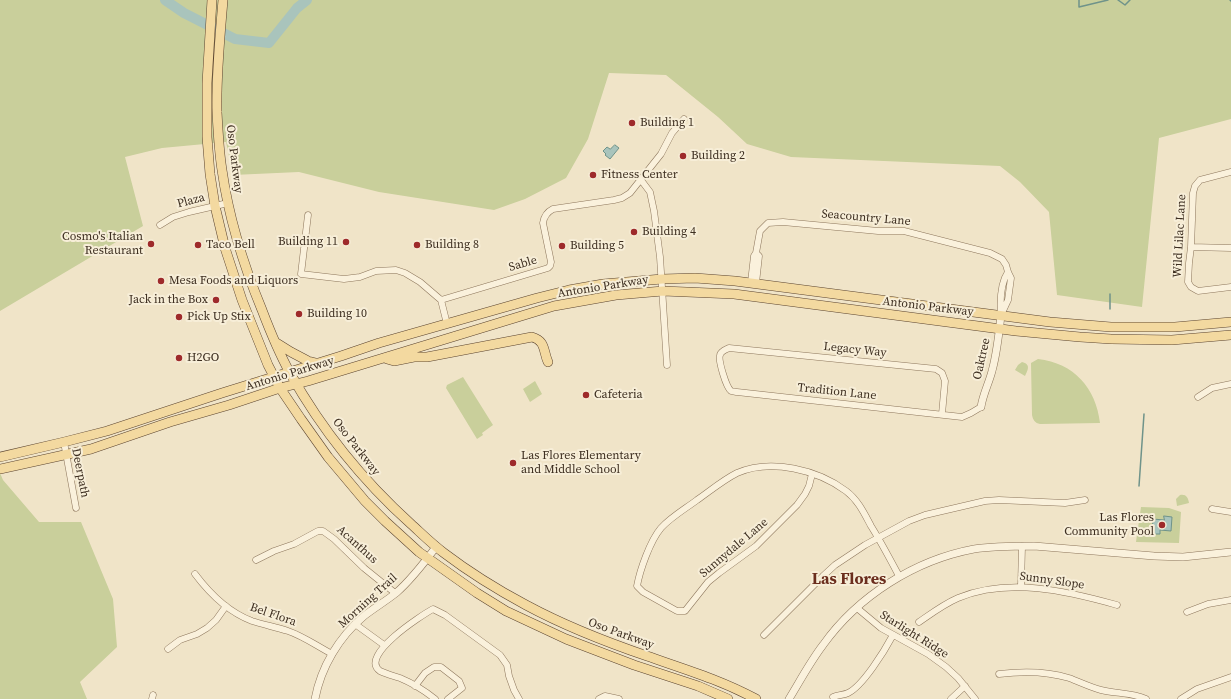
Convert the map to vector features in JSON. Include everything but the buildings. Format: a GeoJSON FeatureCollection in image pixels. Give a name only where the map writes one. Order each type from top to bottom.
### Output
{"type":"FeatureCollection","features":[{"type":"Feature","properties":{"kind":"main road","name":"Oso Parkway"},"geometry":{"type":"LineString","coordinates":[[212,0],[207,83],[207,137],[210,174],[215,206],[225,248],[242,300],[262,352],[280,388],[301,419],[347,481],[385,521],[427,559],[471,589],[501,607],[566,639],[634,665],[698,686],[728,699]]}},
{"type":"Feature","properties":{"kind":"main road","name":"Oso Parkway"},"geometry":{"type":"LineString","coordinates":[[223,0],[217,85],[217,111],[222,170],[232,226],[247,274],[275,342],[289,372],[328,433],[363,477],[387,502],[436,547],[456,562],[500,590],[526,605],[581,632],[708,677],[756,699]]}},
{"type":"Feature","properties":{"kind":"main road","name":"Antonio Parkway"},"geometry":{"type":"LineString","coordinates":[[0,456],[64,442],[107,430],[379,343],[537,298],[602,284],[695,278],[753,283],[1050,322],[1111,327],[1175,327],[1231,322]]}},
{"type":"Feature","properties":{"kind":"main road","name":"Antonio Parkway"},"geometry":{"type":"LineString","coordinates":[[0,469],[91,449],[170,422],[280,388],[554,306],[616,295],[663,291],[734,294],[1000,329],[1052,335],[1111,339],[1179,339],[1231,335]]}},
{"type":"Feature","properties":{"kind":"main road"},"geometry":{"type":"LineString","coordinates":[[381,358],[394,360],[427,357],[532,337],[541,342],[548,362]]}},
{"type":"Feature","properties":{"kind":"main road"},"geometry":{"type":"LineString","coordinates":[[275,342],[290,352],[308,361],[316,363]]}},
{"type":"Feature","properties":{"kind":"main road"},"geometry":{"type":"LineString","coordinates":[[170,422],[168,415],[172,412],[172,408]]}},
{"type":"Feature","properties":{"kind":"street","name":"Sable"},"geometry":{"type":"LineString","coordinates":[[441,300],[548,268],[551,262],[543,223],[549,210],[614,200],[622,198],[630,193],[661,154],[672,133],[684,119]]}},
{"type":"Feature","properties":{"kind":"street","name":"Wild Lilac Lane"},"geometry":{"type":"LineString","coordinates":[[1231,172],[1200,180],[1195,186],[1193,193],[1192,247],[1188,263],[1188,282],[1191,287],[1198,291],[1231,287]]}},
{"type":"Feature","properties":{"kind":"street"},"geometry":{"type":"LineString","coordinates":[[641,180],[650,192],[654,211],[662,279],[667,365]]}},
{"type":"Feature","properties":{"kind":"street","name":"Plaza"},"geometry":{"type":"LineString","coordinates":[[160,225],[173,217],[228,203]]}},
{"type":"Feature","properties":{"kind":"street"},"geometry":{"type":"LineString","coordinates":[[308,215],[301,274],[344,279],[360,277],[376,271],[396,270],[405,273],[420,282],[441,300],[447,324]]}},
{"type":"Feature","properties":{"kind":"street","name":"Seacountry Lane"},"geometry":{"type":"LineString","coordinates":[[753,283],[759,256],[756,253],[760,232],[768,223],[783,222],[878,231],[904,231],[990,253],[1002,259],[1011,278],[1008,300],[1001,315]]}},
{"type":"Feature","properties":{"kind":"street"},"geometry":{"type":"LineString","coordinates":[[1192,247],[1231,248]]}},
{"type":"Feature","properties":{"kind":"street","name":"Oaktree"},"geometry":{"type":"LineString","coordinates":[[981,407],[994,362],[1001,315]]}},
{"type":"Feature","properties":{"kind":"street","name":"Legacy Way"},"geometry":{"type":"LineString","coordinates":[[723,351],[729,348],[936,369],[942,374],[945,381],[942,414]]}},
{"type":"Feature","properties":{"kind":"street","name":"Tradition Lane"},"geometry":{"type":"LineString","coordinates":[[723,351],[719,356],[719,361],[728,387],[731,391],[962,417],[981,407]]}},
{"type":"Feature","properties":{"kind":"street"},"geometry":{"type":"LineString","coordinates":[[1198,397],[1212,388],[1231,384]]}},
{"type":"Feature","properties":{"kind":"street","name":"Deerpath"},"geometry":{"type":"LineString","coordinates":[[64,442],[65,455],[76,508]]}},
{"type":"Feature","properties":{"kind":"street","name":"Sunnydale Lane"},"geometry":{"type":"LineString","coordinates":[[763,466],[788,467],[812,474],[809,486],[797,505],[756,546],[708,582],[685,612],[678,611],[643,592],[637,586],[639,575],[647,555],[662,527],[728,478],[738,473],[763,466]]}},
{"type":"Feature","properties":{"kind":"street"},"geometry":{"type":"LineString","coordinates":[[812,474],[836,484],[851,496],[860,506],[899,576]]}},
{"type":"Feature","properties":{"kind":"street"},"geometry":{"type":"LineString","coordinates":[[764,635],[827,572],[849,555],[878,537],[909,521],[985,501],[1005,500],[1065,503],[1085,500]]}},
{"type":"Feature","properties":{"kind":"street"},"geometry":{"type":"LineString","coordinates":[[1212,510],[1231,512]]}},
{"type":"Feature","properties":{"kind":"street","name":"Acanthus"},"geometry":{"type":"LineString","coordinates":[[256,560],[274,551],[294,544],[318,530],[324,531],[364,568],[396,593]]}},
{"type":"Feature","properties":{"kind":"street"},"geometry":{"type":"LineString","coordinates":[[1021,586],[1022,546]]}},
{"type":"Feature","properties":{"kind":"street"},"geometry":{"type":"LineString","coordinates":[[789,699],[823,645],[834,631],[857,608],[874,593],[899,576],[937,559],[974,549],[1022,546],[1183,557],[1231,552]]}},
{"type":"Feature","properties":{"kind":"street","name":"Morning Trail"},"geometry":{"type":"LineString","coordinates":[[315,699],[320,680],[332,654],[355,624],[396,593],[436,547]]}},
{"type":"Feature","properties":{"kind":"street","name":"Bel Flora"},"geometry":{"type":"LineString","coordinates":[[195,574],[204,586],[226,606],[250,620],[287,631],[332,654]]}},
{"type":"Feature","properties":{"kind":"street","name":"Sunny Slope"},"geometry":{"type":"LineString","coordinates":[[919,622],[941,606],[959,598],[980,591],[1021,586],[1082,596],[1117,605]]}},
{"type":"Feature","properties":{"kind":"street"},"geometry":{"type":"LineString","coordinates":[[1187,612],[1208,604],[1231,600]]}},
{"type":"Feature","properties":{"kind":"street"},"geometry":{"type":"LineString","coordinates":[[168,649],[180,640],[197,634],[207,628],[216,620],[226,606]]}},
{"type":"Feature","properties":{"kind":"street","name":"Starlight Ridge"},"geometry":{"type":"LineString","coordinates":[[857,608],[881,628],[928,654],[946,667],[965,686],[975,699]]}},
{"type":"Feature","properties":{"kind":"street"},"geometry":{"type":"LineString","coordinates":[[435,699],[401,678],[379,670],[375,659],[384,645],[425,614],[433,610],[445,615],[500,655],[507,665],[514,690],[520,699]]}},
{"type":"Feature","properties":{"kind":"street"},"geometry":{"type":"LineString","coordinates":[[355,624],[384,645]]}},
{"type":"Feature","properties":{"kind":"street"},"geometry":{"type":"LineString","coordinates":[[833,697],[849,693],[859,684],[885,650],[892,635]]}},
{"type":"Feature","properties":{"kind":"street"},"geometry":{"type":"LineString","coordinates":[[415,686],[425,673],[434,667],[442,667],[459,681],[462,688],[448,699]]}},
{"type":"Feature","properties":{"kind":"street"},"geometry":{"type":"LineString","coordinates":[[999,674],[1038,672],[1069,678],[1101,690],[1138,695],[1146,699]]}},
{"type":"Feature","properties":{"kind":"street"},"geometry":{"type":"LineString","coordinates":[[1181,699],[1185,695],[1197,689],[1231,677]]}},
{"type":"Feature","properties":{"kind":"street"},"geometry":{"type":"LineString","coordinates":[[951,699],[965,686]]}},
{"type":"Feature","properties":{"kind":"street"},"geometry":{"type":"LineString","coordinates":[[600,698],[605,696],[619,699]]}},
{"type":"Feature","properties":{"kind":"green space"},"geometry":{"type":"Polygon","coordinates":[[[0,0],[1231,0],[1231,119],[1159,138],[1142,307],[1057,295],[1049,212],[1020,182],[1000,166],[791,157],[747,144],[718,117],[666,75],[609,73],[588,139],[566,178],[525,199],[494,210],[379,192],[299,172],[233,175],[226,142],[162,148],[125,157],[143,226],[0,311],[0,0]]]}},
{"type":"Feature","properties":{"kind":"green space"},"geometry":{"type":"Polygon","coordinates":[[[1038,359],[1051,361],[1062,366],[1081,379],[1094,399],[1098,410],[1100,423],[1040,424],[1034,421],[1032,415],[1031,363],[1038,359]]]}},
{"type":"Feature","properties":{"kind":"green space"},"geometry":{"type":"Polygon","coordinates":[[[1022,362],[1028,366],[1025,376],[1015,370],[1022,362]]]}},
{"type":"Feature","properties":{"kind":"green space"},"geometry":{"type":"Polygon","coordinates":[[[463,377],[493,425],[482,433],[483,435],[477,439],[446,388],[447,385],[463,377]]]}},
{"type":"Feature","properties":{"kind":"green space"},"geometry":{"type":"Polygon","coordinates":[[[535,381],[542,394],[530,402],[523,389],[535,381]]]}},
{"type":"Feature","properties":{"kind":"green space"},"geometry":{"type":"Polygon","coordinates":[[[0,473],[3,480],[39,522],[81,522],[113,599],[117,647],[80,682],[87,699],[0,699],[0,473]]]}},
{"type":"Feature","properties":{"kind":"green space"},"geometry":{"type":"Polygon","coordinates":[[[1180,495],[1186,496],[1189,503],[1177,506],[1176,499],[1180,495]]]}},
{"type":"Feature","properties":{"kind":"green space"},"geometry":{"type":"Polygon","coordinates":[[[1141,507],[1169,508],[1181,512],[1179,543],[1136,542],[1141,507]]]}},
{"type":"Feature","properties":{"kind":"water"},"geometry":{"type":"Polygon","coordinates":[[[615,145],[619,148],[610,159],[603,151],[607,147],[610,149],[615,145]]]}},
{"type":"Feature","properties":{"kind":"water","name":"Las Flores Community Pool"},"geometry":{"type":"Polygon","coordinates":[[[1164,516],[1172,517],[1171,531],[1160,530],[1160,534],[1152,534],[1153,519],[1164,520],[1164,516]]]}},
{"type":"Feature","properties":{"kind":"waterway"},"geometry":{"type":"LineString","coordinates":[[165,0],[184,13],[235,39],[269,43],[297,8],[307,0]]}},
{"type":"Feature","properties":{"kind":"waterway"},"geometry":{"type":"LineString","coordinates":[[1079,0],[1079,7],[1108,0]]}},
{"type":"Feature","properties":{"kind":"waterway"},"geometry":{"type":"LineString","coordinates":[[1118,0],[1125,5],[1130,0]]}},
{"type":"Feature","properties":{"kind":"waterway"},"geometry":{"type":"LineString","coordinates":[[1110,294],[1110,309]]}},
{"type":"Feature","properties":{"kind":"waterway"},"geometry":{"type":"LineString","coordinates":[[1139,486],[1144,414]]}},
{"type":"Feature","properties":{"kind":"place","name":"Building 1"},"geometry":{"type":"Point","coordinates":[632,123]}},
{"type":"Feature","properties":{"kind":"place","name":"Building 2"},"geometry":{"type":"Point","coordinates":[683,156]}},
{"type":"Feature","properties":{"kind":"place","name":"Fitness Center"},"geometry":{"type":"Point","coordinates":[593,175]}},
{"type":"Feature","properties":{"kind":"place","name":"Building 4"},"geometry":{"type":"Point","coordinates":[634,232]}},
{"type":"Feature","properties":{"kind":"place","name":"Building 11"},"geometry":{"type":"Point","coordinates":[346,242]}},
{"type":"Feature","properties":{"kind":"place","name":"Cosmo's Italian Restaurant"},"geometry":{"type":"Point","coordinates":[151,244]}},
{"type":"Feature","properties":{"kind":"place","name":"Taco Bell"},"geometry":{"type":"Point","coordinates":[198,245]}},
{"type":"Feature","properties":{"kind":"place","name":"Building 8"},"geometry":{"type":"Point","coordinates":[417,245]}},
{"type":"Feature","properties":{"kind":"place","name":"Building 5"},"geometry":{"type":"Point","coordinates":[562,246]}},
{"type":"Feature","properties":{"kind":"place","name":"Mesa Foods and Liquors"},"geometry":{"type":"Point","coordinates":[161,281]}},
{"type":"Feature","properties":{"kind":"place","name":"Jack in the Box"},"geometry":{"type":"Point","coordinates":[216,300]}},
{"type":"Feature","properties":{"kind":"place","name":"Building 10"},"geometry":{"type":"Point","coordinates":[299,314]}},
{"type":"Feature","properties":{"kind":"place","name":"Pick Up Stix"},"geometry":{"type":"Point","coordinates":[179,317]}},
{"type":"Feature","properties":{"kind":"place","name":"H2GO"},"geometry":{"type":"Point","coordinates":[179,358]}},
{"type":"Feature","properties":{"kind":"place","name":"Cafeteria"},"geometry":{"type":"Point","coordinates":[586,395]}},
{"type":"Feature","properties":{"kind":"place","name":"Las Flores Elementary and Middle School"},"geometry":{"type":"Point","coordinates":[513,463]}},
{"type":"Feature","properties":{"kind":"place","name":"Las Flores Community Pool"},"geometry":{"type":"Point","coordinates":[1162,525]}},
{"type":"Feature","properties":{"kind":"district","name":"Las Flores"},"geometry":{"type":"Point","coordinates":[849,580]}}]}
